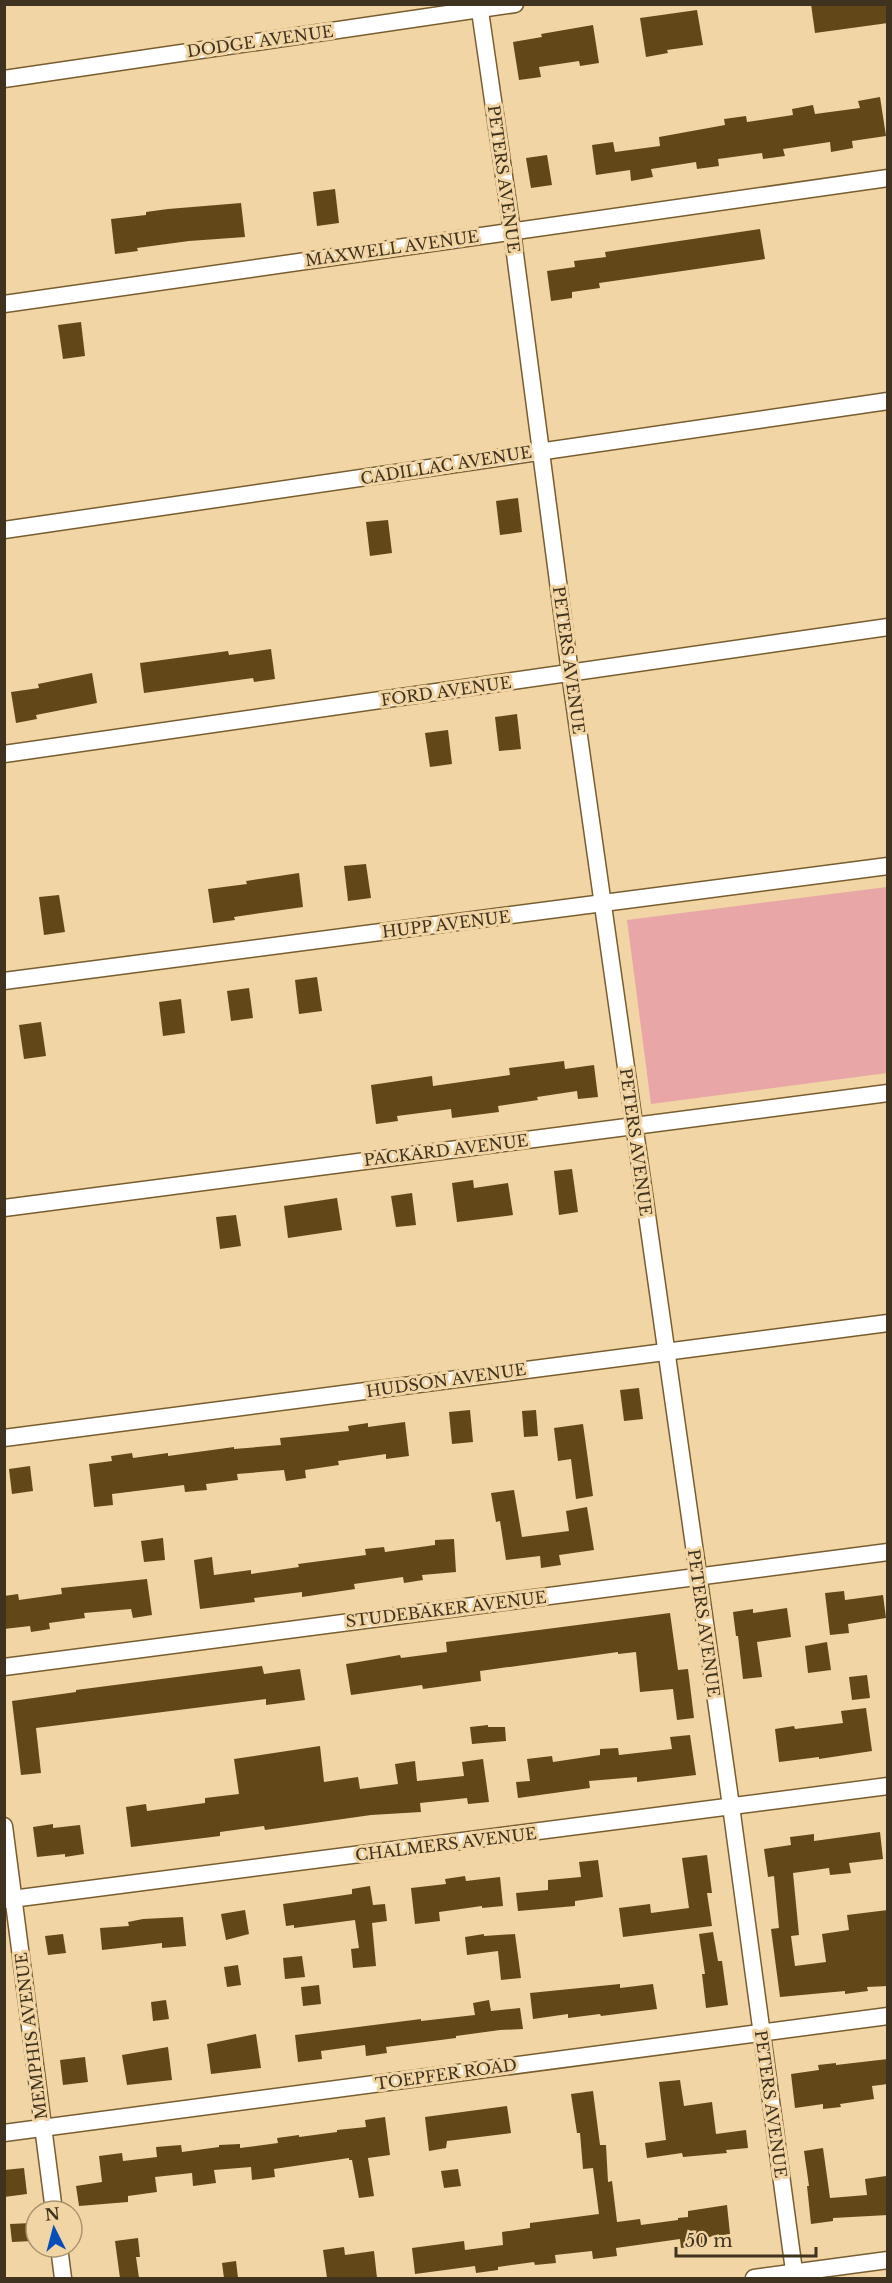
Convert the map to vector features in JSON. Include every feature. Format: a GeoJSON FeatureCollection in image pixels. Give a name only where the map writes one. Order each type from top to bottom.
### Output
{"type":"FeatureCollection","features":[{"type":"Feature","properties":{"kind":"street","name":"DODGE AVENUE"},"geometry":{"type":"LineString","coordinates":[[4,79],[479,7],[515,4]]}},
{"type":"Feature","properties":{"kind":"street","name":"PETERS AVENUE"},"geometry":{"type":"LineString","coordinates":[[479,7],[795,2276]]}},
{"type":"Feature","properties":{"kind":"street","name":"MAXWELL AVENUE"},"geometry":{"type":"LineString","coordinates":[[4,304],[888,178]]}},
{"type":"Feature","properties":{"kind":"street","name":"CADILLAC AVENUE"},"geometry":{"type":"LineString","coordinates":[[4,530],[888,400]]}},
{"type":"Feature","properties":{"kind":"street","name":"FORD AVENUE"},"geometry":{"type":"LineString","coordinates":[[4,754],[888,627]]}},
{"type":"Feature","properties":{"kind":"street","name":"HUPP AVENUE"},"geometry":{"type":"LineString","coordinates":[[4,981],[888,866]]}},
{"type":"Feature","properties":{"kind":"street","name":"PACKARD AVENUE"},"geometry":{"type":"LineString","coordinates":[[4,1208],[888,1093]]}},
{"type":"Feature","properties":{"kind":"street","name":"HUDSON AVENUE"},"geometry":{"type":"LineString","coordinates":[[4,1438],[888,1323]]}},
{"type":"Feature","properties":{"kind":"street","name":"STUDEBAKER AVENUE"},"geometry":{"type":"LineString","coordinates":[[4,1667],[888,1552]]}},
{"type":"Feature","properties":{"kind":"street","name":"CHALMERS AVENUE"},"geometry":{"type":"LineString","coordinates":[[9,1900],[888,1786]]}},
{"type":"Feature","properties":{"kind":"street","name":"MEMPHIS AVENUE"},"geometry":{"type":"LineString","coordinates":[[4,1826],[9,1900],[52,2199]]}},
{"type":"Feature","properties":{"kind":"street","name":"TOEPFER ROAD"},"geometry":{"type":"LineString","coordinates":[[4,2133],[888,2016]]}},
{"type":"Feature","properties":{"kind":"street"},"geometry":{"type":"LineString","coordinates":[[61,2259],[63,2278]]}},
{"type":"Feature","properties":{"kind":"street"},"geometry":{"type":"LineString","coordinates":[[754,2278],[795,2276],[888,2260]]}},
{"type":"Feature","properties":{"kind":"shaded area"},"geometry":{"type":"Polygon","coordinates":[[[887,887],[887,1073],[651,1104],[627,920],[887,887]]]}},
{"type":"Feature","properties":{"kind":"building"},"geometry":{"type":"Polygon","coordinates":[[[811,4],[888,4],[888,23],[815,33],[811,4]]]}},
{"type":"Feature","properties":{"kind":"building"},"geometry":{"type":"Polygon","coordinates":[[[697,10],[703,45],[667,50],[668,53],[646,57],[640,18],[697,10]]]}},
{"type":"Feature","properties":{"kind":"building"},"geometry":{"type":"Polygon","coordinates":[[[593,25],[599,63],[580,66],[579,61],[539,67],[541,77],[519,80],[513,42],[542,37],[541,34],[593,25]]]}},
{"type":"Feature","properties":{"kind":"building"},"geometry":{"type":"Polygon","coordinates":[[[880,97],[886,136],[852,141],[853,148],[831,152],[830,142],[783,149],[785,156],[763,159],[762,153],[718,159],[719,166],[697,169],[696,162],[651,169],[653,177],[631,181],[630,170],[596,175],[592,145],[613,142],[615,152],[660,146],[659,137],[725,125],[724,119],[746,116],[747,122],[793,115],[792,109],[813,105],[815,114],[860,108],[858,101],[880,97]]]}},
{"type":"Feature","properties":{"kind":"building"},"geometry":{"type":"Polygon","coordinates":[[[547,155],[552,185],[531,188],[526,158],[547,155]]]}},
{"type":"Feature","properties":{"kind":"building"},"geometry":{"type":"Polygon","coordinates":[[[335,189],[339,223],[317,226],[313,192],[335,189]]]}},
{"type":"Feature","properties":{"kind":"building"},"geometry":{"type":"Polygon","coordinates":[[[241,203],[245,237],[189,241],[137,248],[138,251],[115,254],[111,219],[146,215],[146,212],[168,209],[241,203]]]}},
{"type":"Feature","properties":{"kind":"building"},"geometry":{"type":"Polygon","coordinates":[[[760,229],[765,259],[599,283],[600,288],[572,292],[572,298],[551,301],[547,271],[575,267],[574,261],[606,257],[605,252],[760,229]]]}},
{"type":"Feature","properties":{"kind":"building"},"geometry":{"type":"Polygon","coordinates":[[[81,322],[85,356],[63,359],[58,325],[81,322]]]}},
{"type":"Feature","properties":{"kind":"building"},"geometry":{"type":"Polygon","coordinates":[[[518,498],[522,532],[500,535],[496,501],[518,498]]]}},
{"type":"Feature","properties":{"kind":"building"},"geometry":{"type":"Polygon","coordinates":[[[388,520],[392,553],[370,556],[366,522],[388,520]]]}},
{"type":"Feature","properties":{"kind":"building"},"geometry":{"type":"Polygon","coordinates":[[[271,649],[275,679],[254,682],[253,678],[144,693],[140,663],[228,651],[229,655],[271,649]]]}},
{"type":"Feature","properties":{"kind":"building"},"geometry":{"type":"Polygon","coordinates":[[[92,673],[97,703],[36,715],[37,719],[16,723],[11,692],[39,688],[38,684],[92,673]]]}},
{"type":"Feature","properties":{"kind":"building"},"geometry":{"type":"Polygon","coordinates":[[[517,714],[521,749],[499,751],[495,717],[517,714]]]}},
{"type":"Feature","properties":{"kind":"building"},"geometry":{"type":"Polygon","coordinates":[[[448,730],[452,764],[430,767],[425,733],[448,730]]]}},
{"type":"Feature","properties":{"kind":"building"},"geometry":{"type":"Polygon","coordinates":[[[366,864],[371,898],[348,901],[344,866],[366,864]]]}},
{"type":"Feature","properties":{"kind":"building"},"geometry":{"type":"Polygon","coordinates":[[[299,873],[303,907],[234,917],[235,920],[213,923],[208,889],[247,884],[246,881],[299,873]]]}},
{"type":"Feature","properties":{"kind":"building"},"geometry":{"type":"Polygon","coordinates":[[[59,895],[65,932],[44,935],[39,897],[59,895]]]}},
{"type":"Feature","properties":{"kind":"building"},"geometry":{"type":"Polygon","coordinates":[[[317,977],[322,1011],[299,1014],[295,980],[317,977]]]}},
{"type":"Feature","properties":{"kind":"building"},"geometry":{"type":"Polygon","coordinates":[[[249,988],[253,1018],[231,1021],[227,991],[249,988]]]}},
{"type":"Feature","properties":{"kind":"building"},"geometry":{"type":"Polygon","coordinates":[[[181,999],[185,1033],[163,1036],[159,1002],[181,999]]]}},
{"type":"Feature","properties":{"kind":"building"},"geometry":{"type":"Polygon","coordinates":[[[41,1022],[46,1056],[24,1059],[19,1025],[41,1022]]]}},
{"type":"Feature","properties":{"kind":"building"},"geometry":{"type":"Polygon","coordinates":[[[564,1061],[565,1069],[594,1065],[598,1097],[578,1099],[577,1091],[498,1106],[499,1112],[452,1118],[451,1109],[397,1116],[398,1121],[376,1124],[371,1085],[432,1076],[433,1086],[510,1075],[509,1068],[564,1061]]]}},
{"type":"Feature","properties":{"kind":"building"},"geometry":{"type":"Polygon","coordinates":[[[572,1169],[578,1212],[559,1215],[554,1171],[572,1169]]]}},
{"type":"Feature","properties":{"kind":"building"},"geometry":{"type":"Polygon","coordinates":[[[473,1180],[474,1188],[508,1183],[513,1215],[457,1222],[452,1183],[473,1180]]]}},
{"type":"Feature","properties":{"kind":"building"},"geometry":{"type":"Polygon","coordinates":[[[412,1193],[416,1225],[396,1227],[391,1196],[412,1193]]]}},
{"type":"Feature","properties":{"kind":"building"},"geometry":{"type":"Polygon","coordinates":[[[337,1198],[342,1230],[288,1238],[284,1206],[337,1198]]]}},
{"type":"Feature","properties":{"kind":"building"},"geometry":{"type":"Polygon","coordinates":[[[236,1215],[241,1246],[220,1249],[216,1217],[236,1215]]]}},
{"type":"Feature","properties":{"kind":"building"},"geometry":{"type":"Polygon","coordinates":[[[639,1388],[643,1419],[624,1421],[620,1390],[639,1388]]]}},
{"type":"Feature","properties":{"kind":"building"},"geometry":{"type":"Polygon","coordinates":[[[470,1410],[473,1442],[452,1444],[449,1412],[470,1410]]]}},
{"type":"Feature","properties":{"kind":"building"},"geometry":{"type":"Polygon","coordinates":[[[536,1410],[538,1436],[524,1437],[522,1411],[536,1410]]]}},
{"type":"Feature","properties":{"kind":"building"},"geometry":{"type":"Polygon","coordinates":[[[405,1422],[409,1456],[386,1459],[386,1454],[338,1461],[339,1465],[305,1470],[306,1478],[286,1481],[284,1470],[237,1474],[238,1480],[206,1484],[207,1490],[185,1492],[184,1485],[112,1494],[113,1505],[94,1507],[89,1464],[112,1461],[111,1456],[132,1453],[133,1458],[168,1453],[168,1456],[234,1447],[234,1449],[281,1445],[280,1438],[349,1431],[348,1426],[368,1423],[368,1427],[405,1422]]]}},
{"type":"Feature","properties":{"kind":"building"},"geometry":{"type":"Polygon","coordinates":[[[583,1424],[593,1496],[576,1499],[571,1459],[558,1461],[554,1428],[583,1424]]]}},
{"type":"Feature","properties":{"kind":"building"},"geometry":{"type":"Polygon","coordinates":[[[30,1466],[33,1491],[12,1494],[9,1469],[30,1466]]]}},
{"type":"Feature","properties":{"kind":"building"},"geometry":{"type":"Polygon","coordinates":[[[514,1490],[522,1537],[569,1531],[566,1511],[587,1507],[594,1550],[559,1555],[561,1565],[541,1568],[540,1556],[506,1560],[500,1521],[496,1522],[491,1493],[514,1490]]]}},
{"type":"Feature","properties":{"kind":"building"},"geometry":{"type":"Polygon","coordinates":[[[163,1538],[165,1560],[144,1562],[141,1541],[163,1538]]]}},
{"type":"Feature","properties":{"kind":"building"},"geometry":{"type":"Polygon","coordinates":[[[454,1539],[456,1572],[422,1575],[423,1580],[404,1583],[403,1577],[354,1584],[355,1589],[302,1597],[302,1592],[254,1598],[255,1602],[200,1609],[194,1560],[212,1557],[214,1575],[251,1570],[251,1574],[299,1567],[298,1564],[366,1555],[365,1549],[384,1547],[385,1552],[435,1545],[435,1540],[454,1539]]]}},
{"type":"Feature","properties":{"kind":"building"},"geometry":{"type":"Polygon","coordinates":[[[147,1579],[152,1615],[133,1618],[131,1609],[84,1613],[85,1618],[49,1623],[50,1629],[31,1632],[30,1626],[4,1629],[4,1596],[18,1594],[19,1600],[62,1594],[61,1588],[147,1579]]]}},
{"type":"Feature","properties":{"kind":"building"},"geometry":{"type":"Polygon","coordinates":[[[844,1591],[845,1600],[883,1595],[886,1618],[848,1624],[849,1633],[830,1635],[825,1593],[844,1591]]]}},
{"type":"Feature","properties":{"kind":"building"},"geometry":{"type":"Polygon","coordinates":[[[787,1608],[791,1637],[757,1642],[762,1677],[743,1679],[733,1612],[753,1609],[753,1613],[787,1608]]]}},
{"type":"Feature","properties":{"kind":"building"},"geometry":{"type":"Polygon","coordinates":[[[670,1613],[678,1670],[688,1669],[694,1718],[677,1720],[673,1689],[640,1692],[636,1652],[618,1654],[618,1652],[480,1671],[481,1681],[423,1689],[422,1685],[351,1695],[346,1664],[400,1655],[401,1658],[447,1652],[446,1642],[670,1613]]]}},
{"type":"Feature","properties":{"kind":"building"},"geometry":{"type":"Polygon","coordinates":[[[827,1642],[831,1670],[808,1673],[805,1646],[827,1642]]]}},
{"type":"Feature","properties":{"kind":"building"},"geometry":{"type":"Polygon","coordinates":[[[262,1666],[264,1674],[300,1669],[305,1700],[266,1705],[266,1699],[36,1728],[41,1773],[21,1775],[12,1701],[76,1692],[76,1690],[262,1666]]]}},
{"type":"Feature","properties":{"kind":"building"},"geometry":{"type":"Polygon","coordinates":[[[867,1675],[870,1698],[852,1700],[849,1677],[867,1675]]]}},
{"type":"Feature","properties":{"kind":"building"},"geometry":{"type":"Polygon","coordinates":[[[866,1708],[872,1751],[779,1762],[775,1729],[843,1723],[841,1711],[866,1708]]]}},
{"type":"Feature","properties":{"kind":"building"},"geometry":{"type":"Polygon","coordinates":[[[488,1725],[488,1727],[505,1727],[506,1741],[472,1744],[470,1727],[488,1725]]]}},
{"type":"Feature","properties":{"kind":"building"},"geometry":{"type":"Polygon","coordinates":[[[690,1735],[696,1775],[637,1782],[637,1777],[589,1781],[590,1788],[518,1798],[516,1782],[530,1781],[527,1759],[552,1756],[553,1762],[600,1755],[600,1749],[618,1748],[619,1755],[672,1749],[670,1737],[690,1735]]]}},
{"type":"Feature","properties":{"kind":"building"},"geometry":{"type":"Polygon","coordinates":[[[320,1746],[324,1782],[358,1777],[360,1789],[398,1784],[395,1764],[415,1761],[417,1781],[464,1776],[462,1762],[483,1759],[489,1802],[468,1804],[467,1798],[420,1803],[421,1812],[371,1815],[265,1830],[264,1826],[220,1832],[220,1836],[131,1847],[126,1807],[146,1804],[147,1811],[205,1803],[205,1798],[239,1794],[234,1759],[320,1746]]]}},
{"type":"Feature","properties":{"kind":"building"},"geometry":{"type":"Polygon","coordinates":[[[53,1824],[53,1828],[80,1825],[84,1854],[37,1857],[33,1827],[53,1824]]]}},
{"type":"Feature","properties":{"kind":"building"},"geometry":{"type":"Polygon","coordinates":[[[880,1832],[883,1859],[849,1863],[851,1873],[830,1875],[829,1868],[793,1873],[799,1935],[791,1936],[795,1966],[826,1962],[822,1934],[849,1930],[847,1915],[888,1910],[888,1986],[867,1987],[868,1991],[845,1994],[845,1991],[780,1997],[771,1929],[779,1928],[774,1876],[768,1877],[764,1849],[791,1845],[790,1837],[814,1834],[814,1841],[880,1832]]]}},
{"type":"Feature","properties":{"kind":"building"},"geometry":{"type":"Polygon","coordinates":[[[707,1855],[712,1893],[707,1893],[712,1926],[623,1937],[619,1908],[650,1904],[651,1913],[689,1908],[682,1858],[707,1855]]]}},
{"type":"Feature","properties":{"kind":"building"},"geometry":{"type":"Polygon","coordinates":[[[598,1860],[603,1897],[575,1901],[575,1906],[518,1911],[516,1893],[548,1890],[548,1880],[581,1877],[579,1862],[598,1860]]]}},
{"type":"Feature","properties":{"kind":"building"},"geometry":{"type":"Polygon","coordinates":[[[465,1876],[466,1881],[500,1877],[503,1906],[482,1908],[482,1906],[439,1912],[440,1921],[415,1924],[411,1888],[446,1884],[445,1879],[465,1876]]]}},
{"type":"Feature","properties":{"kind":"building"},"geometry":{"type":"Polygon","coordinates":[[[370,1886],[373,1905],[385,1904],[387,1921],[372,1923],[376,1966],[353,1968],[351,1949],[359,1948],[355,1920],[294,1928],[294,1925],[286,1926],[283,1904],[352,1894],[352,1889],[370,1886]]]}},
{"type":"Feature","properties":{"kind":"building"},"geometry":{"type":"Polygon","coordinates":[[[245,1910],[249,1934],[226,1940],[221,1914],[245,1910]]]}},
{"type":"Feature","properties":{"kind":"building"},"geometry":{"type":"Polygon","coordinates":[[[183,1917],[186,1946],[162,1948],[162,1943],[102,1950],[100,1928],[129,1926],[128,1922],[143,1919],[183,1917]]]}},
{"type":"Feature","properties":{"kind":"building"},"geometry":{"type":"Polygon","coordinates":[[[713,1932],[718,1961],[722,1961],[728,2005],[706,2008],[702,1974],[705,1974],[699,1934],[713,1932]]]}},
{"type":"Feature","properties":{"kind":"building"},"geometry":{"type":"Polygon","coordinates":[[[63,1934],[66,1953],[48,1955],[45,1936],[63,1934]]]}},
{"type":"Feature","properties":{"kind":"building"},"geometry":{"type":"Polygon","coordinates":[[[484,1934],[484,1936],[515,1934],[521,1978],[501,1980],[498,1951],[467,1955],[465,1937],[484,1934]]]}},
{"type":"Feature","properties":{"kind":"building"},"geometry":{"type":"Polygon","coordinates":[[[302,1956],[305,1977],[285,1979],[283,1958],[302,1956]]]}},
{"type":"Feature","properties":{"kind":"building"},"geometry":{"type":"Polygon","coordinates":[[[238,1965],[241,1985],[227,1987],[224,1967],[238,1965]]]}},
{"type":"Feature","properties":{"kind":"building"},"geometry":{"type":"Polygon","coordinates":[[[620,1984],[620,1988],[653,1984],[657,2009],[601,2016],[600,2014],[568,2018],[568,2014],[533,2019],[530,1993],[620,1984]]]}},
{"type":"Feature","properties":{"kind":"building"},"geometry":{"type":"Polygon","coordinates":[[[319,1985],[321,2004],[303,2006],[301,1987],[319,1985]]]}},
{"type":"Feature","properties":{"kind":"building"},"geometry":{"type":"Polygon","coordinates":[[[166,2000],[169,2019],[153,2021],[151,2002],[166,2000]]]}},
{"type":"Feature","properties":{"kind":"building"},"geometry":{"type":"Polygon","coordinates":[[[489,2000],[491,2011],[520,2008],[523,2029],[500,2030],[386,2047],[387,2053],[366,2056],[365,2045],[321,2051],[322,2059],[298,2062],[295,2035],[421,2019],[421,2021],[475,2015],[473,2003],[489,2000]]]}},
{"type":"Feature","properties":{"kind":"building"},"geometry":{"type":"Polygon","coordinates":[[[256,2034],[261,2068],[211,2074],[207,2044],[256,2034]]]}},
{"type":"Feature","properties":{"kind":"building"},"geometry":{"type":"Polygon","coordinates":[[[168,2047],[172,2080],[127,2085],[122,2055],[168,2047]]]}},
{"type":"Feature","properties":{"kind":"building"},"geometry":{"type":"Polygon","coordinates":[[[85,2057],[88,2082],[63,2085],[60,2060],[85,2057]]]}},
{"type":"Feature","properties":{"kind":"building"},"geometry":{"type":"Polygon","coordinates":[[[888,2059],[888,2084],[872,2086],[874,2099],[840,2104],[841,2107],[823,2109],[823,2104],[795,2108],[791,2074],[819,2070],[818,2065],[888,2059]]]}},
{"type":"Feature","properties":{"kind":"building"},"geometry":{"type":"Polygon","coordinates":[[[680,2080],[684,2106],[712,2102],[716,2134],[746,2130],[748,2148],[726,2150],[727,2153],[683,2157],[682,2153],[647,2158],[645,2143],[666,2140],[659,2082],[680,2080]]]}},
{"type":"Feature","properties":{"kind":"building"},"geometry":{"type":"Polygon","coordinates":[[[593,2091],[600,2145],[606,2145],[608,2182],[612,2181],[617,2222],[640,2219],[641,2225],[678,2220],[678,2218],[688,2217],[688,2211],[727,2205],[730,2234],[702,2238],[703,2245],[681,2248],[680,2239],[616,2248],[617,2256],[593,2259],[592,2251],[555,2255],[556,2263],[535,2265],[534,2262],[476,2273],[475,2266],[415,2274],[412,2248],[464,2241],[465,2250],[503,2245],[502,2232],[530,2228],[530,2223],[599,2214],[593,2168],[583,2169],[580,2133],[577,2133],[571,2094],[593,2091]]]}},
{"type":"Feature","properties":{"kind":"building"},"geometry":{"type":"Polygon","coordinates":[[[507,2106],[511,2133],[447,2141],[446,2148],[429,2151],[425,2117],[507,2106]]]}},
{"type":"Feature","properties":{"kind":"building"},"geometry":{"type":"Polygon","coordinates":[[[385,2117],[390,2155],[368,2158],[374,2196],[359,2198],[352,2160],[349,2158],[274,2169],[275,2177],[252,2180],[251,2167],[214,2170],[216,2183],[193,2186],[192,2173],[155,2177],[157,2192],[128,2196],[128,2202],[84,2206],[84,2199],[78,2199],[76,2186],[102,2182],[99,2156],[122,2153],[123,2161],[157,2157],[156,2147],[181,2145],[182,2152],[219,2147],[219,2145],[240,2144],[240,2148],[278,2143],[277,2138],[366,2127],[365,2120],[385,2117]]]}},
{"type":"Feature","properties":{"kind":"building"},"geometry":{"type":"Polygon","coordinates":[[[823,2148],[830,2198],[867,2195],[865,2179],[886,2176],[888,2215],[833,2218],[833,2221],[811,2224],[804,2151],[823,2148]]]}},
{"type":"Feature","properties":{"kind":"building"},"geometry":{"type":"Polygon","coordinates":[[[24,2168],[27,2194],[4,2197],[4,2170],[24,2168]]]}},
{"type":"Feature","properties":{"kind":"building"},"geometry":{"type":"Polygon","coordinates":[[[458,2169],[461,2186],[444,2188],[441,2171],[458,2169]]]}},
{"type":"Feature","properties":{"kind":"building"},"geometry":{"type":"Polygon","coordinates":[[[24,2223],[24,2241],[12,2242],[10,2224],[24,2223]]]}},
{"type":"Feature","properties":{"kind":"building"},"geometry":{"type":"Polygon","coordinates":[[[138,2238],[140,2257],[136,2257],[139,2278],[120,2278],[115,2241],[138,2238]]]}},
{"type":"Feature","properties":{"kind":"building"},"geometry":{"type":"Polygon","coordinates":[[[344,2247],[345,2255],[374,2251],[377,2278],[327,2278],[323,2250],[344,2247]]]}},
{"type":"Feature","properties":{"kind":"building"},"geometry":{"type":"Polygon","coordinates":[[[236,2261],[238,2278],[224,2278],[222,2263],[236,2261]]]}}]}
